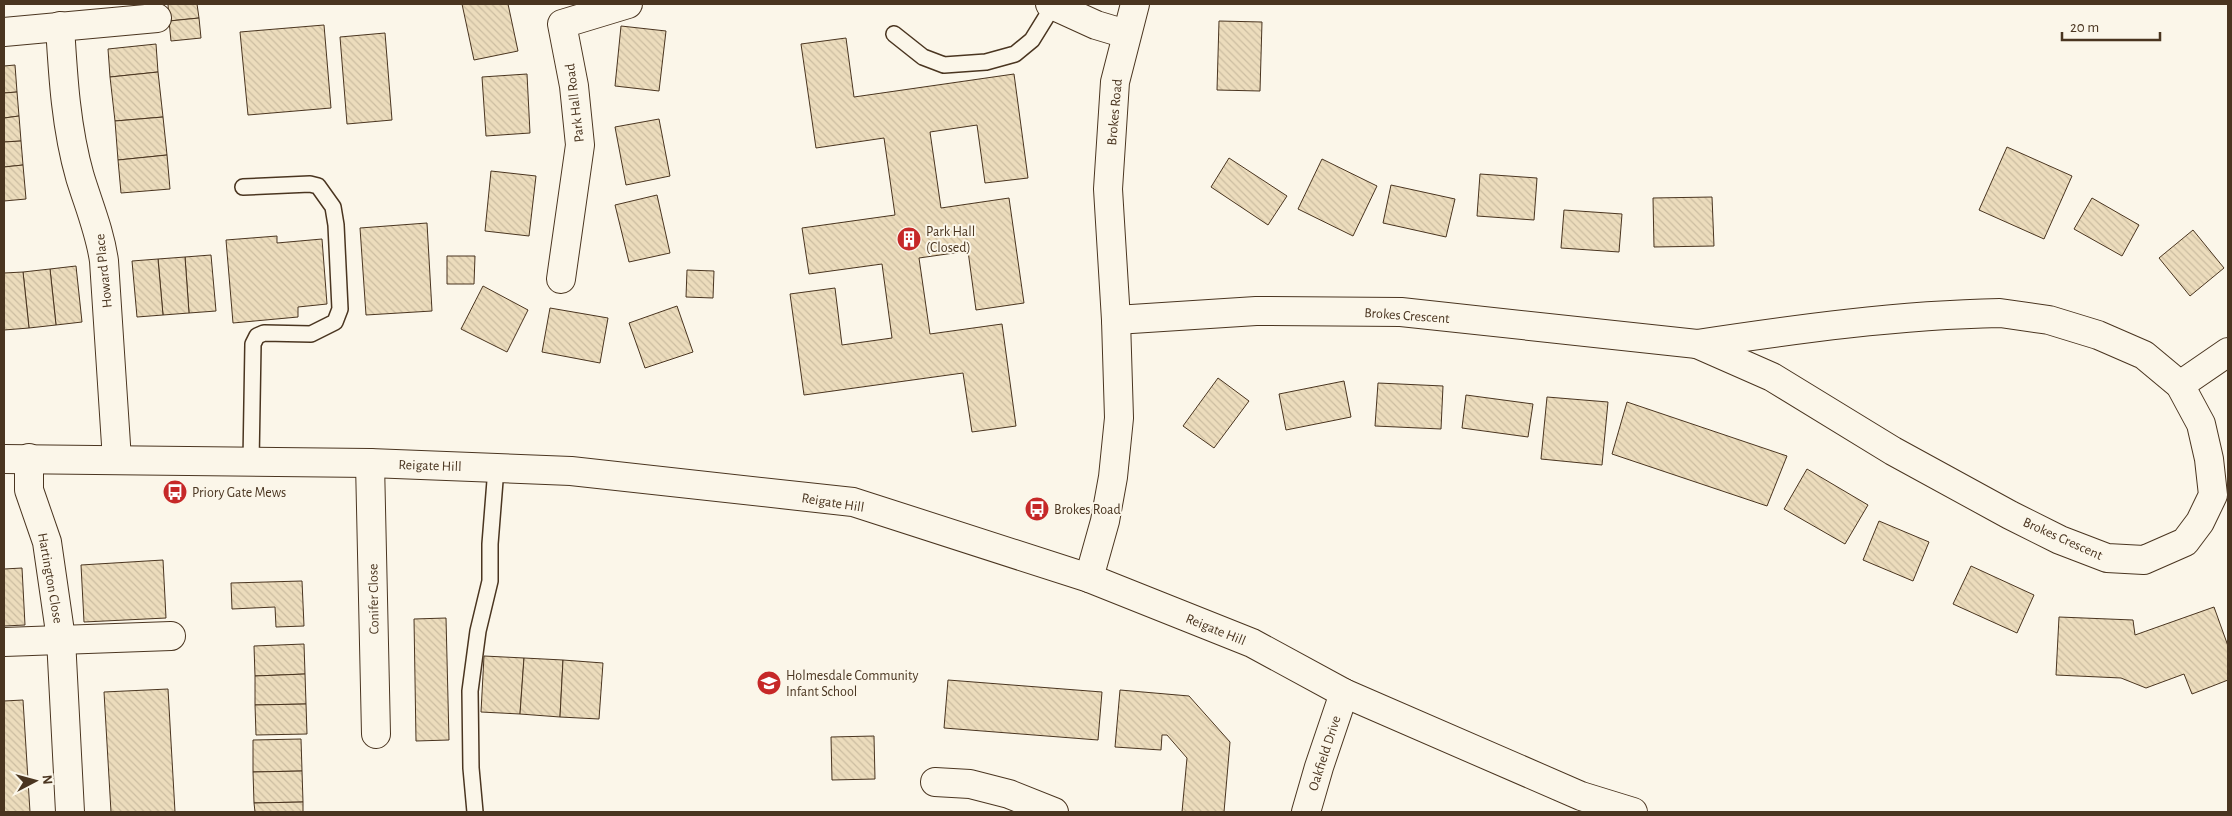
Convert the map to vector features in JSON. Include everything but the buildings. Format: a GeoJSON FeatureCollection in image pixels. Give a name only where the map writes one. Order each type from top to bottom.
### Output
{"type":"FeatureCollection","features":[{"type":"Feature","properties":{"kind":"street","name":"Park Hall Road"},"geometry":{"type":"LineString","coordinates":[[561,280],[580,144],[574,86],[562,24],[628,4]]}},
{"type":"Feature","properties":{"kind":"street","name":"Brokes Road"},"geometry":{"type":"LineString","coordinates":[[1089,578],[1106,521],[1113,478],[1119,418],[1116,320],[1108,190],[1115,82],[1135,4]]}},
{"type":"Feature","properties":{"kind":"street"},"geometry":{"type":"LineString","coordinates":[[1052,5],[1096,25],[1126,34]]}},
{"type":"Feature","properties":{"kind":"street"},"geometry":{"type":"LineString","coordinates":[[4,32],[157,18]]}},
{"type":"Feature","properties":{"kind":"street","name":"Howard Place"},"geometry":{"type":"LineString","coordinates":[[60,26],[65,100],[71,136],[80,177],[100,236],[104,261],[117,460]]}},
{"type":"Feature","properties":{"kind":"street","name":"Brokes Crescent"},"geometry":{"type":"LineString","coordinates":[[1116,320],[1256,311],[1401,312],[1697,344],[1838,324],[1951,314],[2000,313],[2049,320],[2098,334],[2144,355],[2180,385],[2201,424],[2210,459],[2213,495],[2200,522],[2186,542],[2144,560],[2107,558],[2060,540],[2010,515],[1893,451],[1772,377],[1697,344]]}},
{"type":"Feature","properties":{"kind":"street"},"geometry":{"type":"LineString","coordinates":[[2180,385],[2228,352]]}},
{"type":"Feature","properties":{"kind":"street","name":"Reigate Hill"},"geometry":{"type":"LineString","coordinates":[[16,458],[370,463],[571,471],[853,502],[1089,578],[1252,643],[1344,694],[1579,804],[1634,812]]}},
{"type":"Feature","properties":{"kind":"street","name":"Hartington Close"},"geometry":{"type":"LineString","coordinates":[[16,458],[47,542],[61,639],[70,812]]}},
{"type":"Feature","properties":{"kind":"street","name":"Conifer Close"},"geometry":{"type":"LineString","coordinates":[[370,463],[376,734]]}},
{"type":"Feature","properties":{"kind":"street","name":"Hartington Close"},"geometry":{"type":"LineString","coordinates":[[4,642],[171,636]]}},
{"type":"Feature","properties":{"kind":"street","name":"Oakfield Drive"},"geometry":{"type":"LineString","coordinates":[[1306,812],[1318,767],[1344,694]]}},
{"type":"Feature","properties":{"kind":"street"},"geometry":{"type":"LineString","coordinates":[[935,782],[970,784],[1009,794],[1054,812]]}},
{"type":"Feature","properties":{"kind":"lane"},"geometry":{"type":"LineString","coordinates":[[894,34],[923,57],[944,65],[986,62],[1015,54],[1032,40],[1052,5]]}},
{"type":"Feature","properties":{"kind":"lane"},"geometry":{"type":"LineString","coordinates":[[243,187],[310,184],[318,186],[332,207],[336,225],[340,309],[335,322],[311,334],[264,333],[257,336],[253,344],[251,462]]}},
{"type":"Feature","properties":{"kind":"lane"},"geometry":{"type":"LineString","coordinates":[[475,812],[471,768],[470,691],[478,631],[490,581],[490,544],[496,468]]}},
{"type":"Feature","properties":{"kind":"place","name":"Park Hall (Closed)"},"geometry":{"type":"Point","coordinates":[909,239]}},
{"type":"Feature","properties":{"kind":"place","name":"Priory Gate Mews"},"geometry":{"type":"Point","coordinates":[175,492]}},
{"type":"Feature","properties":{"kind":"place","name":"Brokes Road"},"geometry":{"type":"Point","coordinates":[1037,509]}},
{"type":"Feature","properties":{"kind":"place","name":"Holmesdale Community Infant School"},"geometry":{"type":"Point","coordinates":[769,683]}}]}
